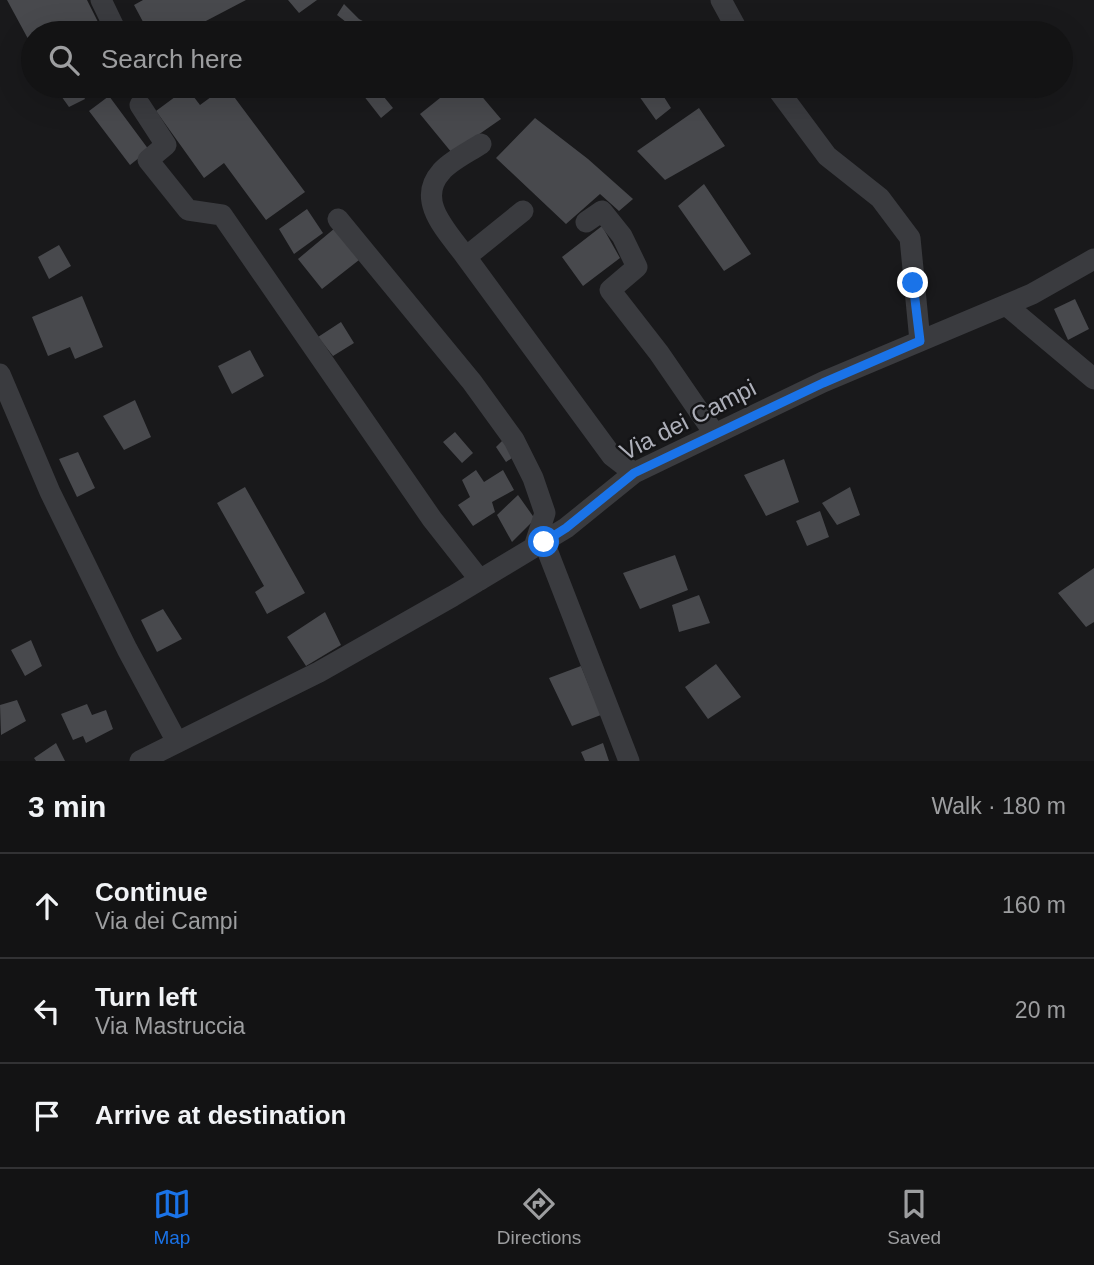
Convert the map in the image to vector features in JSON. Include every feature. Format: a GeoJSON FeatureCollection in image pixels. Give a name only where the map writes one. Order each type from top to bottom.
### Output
{"type":"FeatureCollection","features":[{"type":"Feature","properties":{"kind":"street"},"geometry":{"type":"LineString","coordinates":[[101,0],[111,21]]}},
{"type":"Feature","properties":{"kind":"street"},"geometry":{"type":"LineString","coordinates":[[722,0],[733,21]]}},
{"type":"Feature","properties":{"kind":"street"},"geometry":{"type":"LineString","coordinates":[[784,98],[827,156],[880,198],[910,238],[920,341]]}},
{"type":"Feature","properties":{"kind":"street"},"geometry":{"type":"LineString","coordinates":[[140,105],[166,145],[148,160],[188,210],[222,215],[432,519],[480,580]]}},
{"type":"Feature","properties":{"kind":"street"},"geometry":{"type":"LineString","coordinates":[[481,144],[442,170],[430,188],[432,210],[612,456],[634,473]]}},
{"type":"Feature","properties":{"kind":"street"},"geometry":{"type":"LineString","coordinates":[[466,257],[523,211]]}},
{"type":"Feature","properties":{"kind":"street"},"geometry":{"type":"LineString","coordinates":[[586,222],[602,211],[622,236],[637,267],[610,290],[659,353],[714,433]]}},
{"type":"Feature","properties":{"kind":"street"},"geometry":{"type":"LineString","coordinates":[[338,219],[472,382],[514,440],[533,478],[545,513],[539,544],[629,761]]}},
{"type":"Feature","properties":{"kind":"street","name":"Via dei Campi"},"geometry":{"type":"LineString","coordinates":[[140,761],[320,672],[480,580],[566,528],[634,473],[823,383],[1032,294],[1094,259]]}},
{"type":"Feature","properties":{"kind":"street"},"geometry":{"type":"LineString","coordinates":[[1006,305],[1094,379]]}},
{"type":"Feature","properties":{"kind":"street"},"geometry":{"type":"LineString","coordinates":[[0,374],[50,492],[127,649],[177,742]]}},
{"type":"Feature","properties":{"kind":"building"},"geometry":{"type":"Polygon","coordinates":[[[7,0],[87,0],[98,21],[21,21],[21,26],[7,0]]]}},
{"type":"Feature","properties":{"kind":"building"},"geometry":{"type":"Polygon","coordinates":[[[143,0],[246,0],[206,21],[143,21],[134,5],[143,0]]]}},
{"type":"Feature","properties":{"kind":"building"},"geometry":{"type":"Polygon","coordinates":[[[288,0],[317,0],[299,13],[288,0]]]}},
{"type":"Feature","properties":{"kind":"building"},"geometry":{"type":"Polygon","coordinates":[[[344,4],[363,21],[345,21],[337,15],[344,4]]]}},
{"type":"Feature","properties":{"kind":"building"},"geometry":{"type":"Polygon","coordinates":[[[63,98],[85,98],[85,99],[69,107],[63,98]]]}},
{"type":"Feature","properties":{"kind":"building"},"geometry":{"type":"Polygon","coordinates":[[[106,98],[110,98],[149,150],[130,165],[89,111],[106,98]]]}},
{"type":"Feature","properties":{"kind":"building"},"geometry":{"type":"Polygon","coordinates":[[[174,98],[195,98],[200,105],[210,98],[235,98],[305,192],[266,220],[224,163],[204,178],[156,111],[174,98]]]}},
{"type":"Feature","properties":{"kind":"building"},"geometry":{"type":"Polygon","coordinates":[[[365,98],[385,98],[393,108],[381,118],[365,98]]]}},
{"type":"Feature","properties":{"kind":"building"},"geometry":{"type":"Polygon","coordinates":[[[440,98],[483,98],[501,119],[452,153],[420,114],[440,98]]]}},
{"type":"Feature","properties":{"kind":"building"},"geometry":{"type":"Polygon","coordinates":[[[640,98],[665,98],[671,108],[656,120],[640,98]]]}},
{"type":"Feature","properties":{"kind":"building"},"geometry":{"type":"Polygon","coordinates":[[[699,108],[725,146],[665,180],[637,151],[699,108]]]}},
{"type":"Feature","properties":{"kind":"building"},"geometry":{"type":"Polygon","coordinates":[[[535,118],[588,159],[633,199],[619,211],[600,194],[566,224],[496,158],[535,118]]]}},
{"type":"Feature","properties":{"kind":"building"},"geometry":{"type":"Polygon","coordinates":[[[704,184],[751,254],[724,271],[678,206],[704,184]]]}},
{"type":"Feature","properties":{"kind":"building"},"geometry":{"type":"Polygon","coordinates":[[[307,209],[323,233],[294,254],[279,229],[307,209]]]}},
{"type":"Feature","properties":{"kind":"building"},"geometry":{"type":"Polygon","coordinates":[[[602,226],[620,258],[583,286],[562,257],[602,226]]]}},
{"type":"Feature","properties":{"kind":"building"},"geometry":{"type":"Polygon","coordinates":[[[335,228],[359,260],[322,289],[298,259],[335,228]]]}},
{"type":"Feature","properties":{"kind":"building"},"geometry":{"type":"Polygon","coordinates":[[[59,245],[71,266],[49,279],[38,257],[59,245]]]}},
{"type":"Feature","properties":{"kind":"building"},"geometry":{"type":"Polygon","coordinates":[[[82,296],[103,347],[75,359],[70,347],[48,356],[32,317],[82,296]]]}},
{"type":"Feature","properties":{"kind":"building"},"geometry":{"type":"Polygon","coordinates":[[[1075,299],[1089,329],[1068,340],[1054,309],[1075,299]]]}},
{"type":"Feature","properties":{"kind":"building"},"geometry":{"type":"Polygon","coordinates":[[[341,322],[354,343],[333,356],[318,337],[341,322]]]}},
{"type":"Feature","properties":{"kind":"building"},"geometry":{"type":"Polygon","coordinates":[[[250,350],[264,376],[232,394],[218,366],[250,350]]]}},
{"type":"Feature","properties":{"kind":"building"},"geometry":{"type":"Polygon","coordinates":[[[135,400],[151,437],[124,450],[103,416],[135,400]]]}},
{"type":"Feature","properties":{"kind":"building"},"geometry":{"type":"Polygon","coordinates":[[[455,432],[473,453],[462,463],[443,442],[455,432]]]}},
{"type":"Feature","properties":{"kind":"building"},"geometry":{"type":"Polygon","coordinates":[[[504,439],[515,456],[506,462],[496,447],[504,439]]]}},
{"type":"Feature","properties":{"kind":"building"},"geometry":{"type":"Polygon","coordinates":[[[78,452],[95,488],[77,497],[59,459],[78,452]]]}},
{"type":"Feature","properties":{"kind":"building"},"geometry":{"type":"Polygon","coordinates":[[[784,459],[799,502],[766,516],[744,475],[784,459]]]}},
{"type":"Feature","properties":{"kind":"building"},"geometry":{"type":"Polygon","coordinates":[[[476,470],[484,482],[503,470],[514,490],[492,502],[495,512],[473,526],[458,505],[470,497],[462,480],[476,470]]]}},
{"type":"Feature","properties":{"kind":"building"},"geometry":{"type":"Polygon","coordinates":[[[245,487],[305,593],[267,614],[255,592],[264,586],[217,503],[245,487]]]}},
{"type":"Feature","properties":{"kind":"building"},"geometry":{"type":"Polygon","coordinates":[[[850,487],[860,515],[837,525],[822,503],[850,487]]]}},
{"type":"Feature","properties":{"kind":"building"},"geometry":{"type":"Polygon","coordinates":[[[518,495],[535,519],[512,542],[497,515],[518,495]]]}},
{"type":"Feature","properties":{"kind":"building"},"geometry":{"type":"Polygon","coordinates":[[[820,511],[829,537],[807,546],[796,521],[820,511]]]}},
{"type":"Feature","properties":{"kind":"building"},"geometry":{"type":"Polygon","coordinates":[[[675,555],[688,590],[640,609],[623,573],[675,555]]]}},
{"type":"Feature","properties":{"kind":"building"},"geometry":{"type":"Polygon","coordinates":[[[1094,568],[1094,622],[1086,627],[1058,593],[1094,568]]]}},
{"type":"Feature","properties":{"kind":"building"},"geometry":{"type":"Polygon","coordinates":[[[699,595],[710,623],[679,632],[672,605],[699,595]]]}},
{"type":"Feature","properties":{"kind":"building"},"geometry":{"type":"Polygon","coordinates":[[[163,609],[182,639],[157,652],[141,620],[163,609]]]}},
{"type":"Feature","properties":{"kind":"building"},"geometry":{"type":"Polygon","coordinates":[[[325,612],[341,645],[306,666],[287,637],[325,612]]]}},
{"type":"Feature","properties":{"kind":"building"},"geometry":{"type":"Polygon","coordinates":[[[31,640],[42,666],[25,676],[11,650],[31,640]]]}},
{"type":"Feature","properties":{"kind":"building"},"geometry":{"type":"Polygon","coordinates":[[[716,664],[741,697],[708,719],[685,687],[716,664]]]}},
{"type":"Feature","properties":{"kind":"building"},"geometry":{"type":"Polygon","coordinates":[[[581,666],[601,715],[572,726],[549,678],[581,666]]]}},
{"type":"Feature","properties":{"kind":"building"},"geometry":{"type":"Polygon","coordinates":[[[17,700],[26,721],[1,735],[0,705],[17,700]]]}},
{"type":"Feature","properties":{"kind":"building"},"geometry":{"type":"Polygon","coordinates":[[[87,704],[92,715],[106,710],[113,729],[86,743],[83,736],[73,740],[61,714],[87,704]]]}},
{"type":"Feature","properties":{"kind":"building"},"geometry":{"type":"Polygon","coordinates":[[[56,743],[65,761],[36,761],[34,758],[56,743]]]}},
{"type":"Feature","properties":{"kind":"building"},"geometry":{"type":"Polygon","coordinates":[[[603,743],[609,761],[585,761],[581,752],[603,743]]]}},
{"type":"Feature","properties":{"kind":"route"},"geometry":{"type":"LineString","coordinates":[[544,542],[566,528],[634,473],[719,431],[920,341],[913,283]]}}]}
